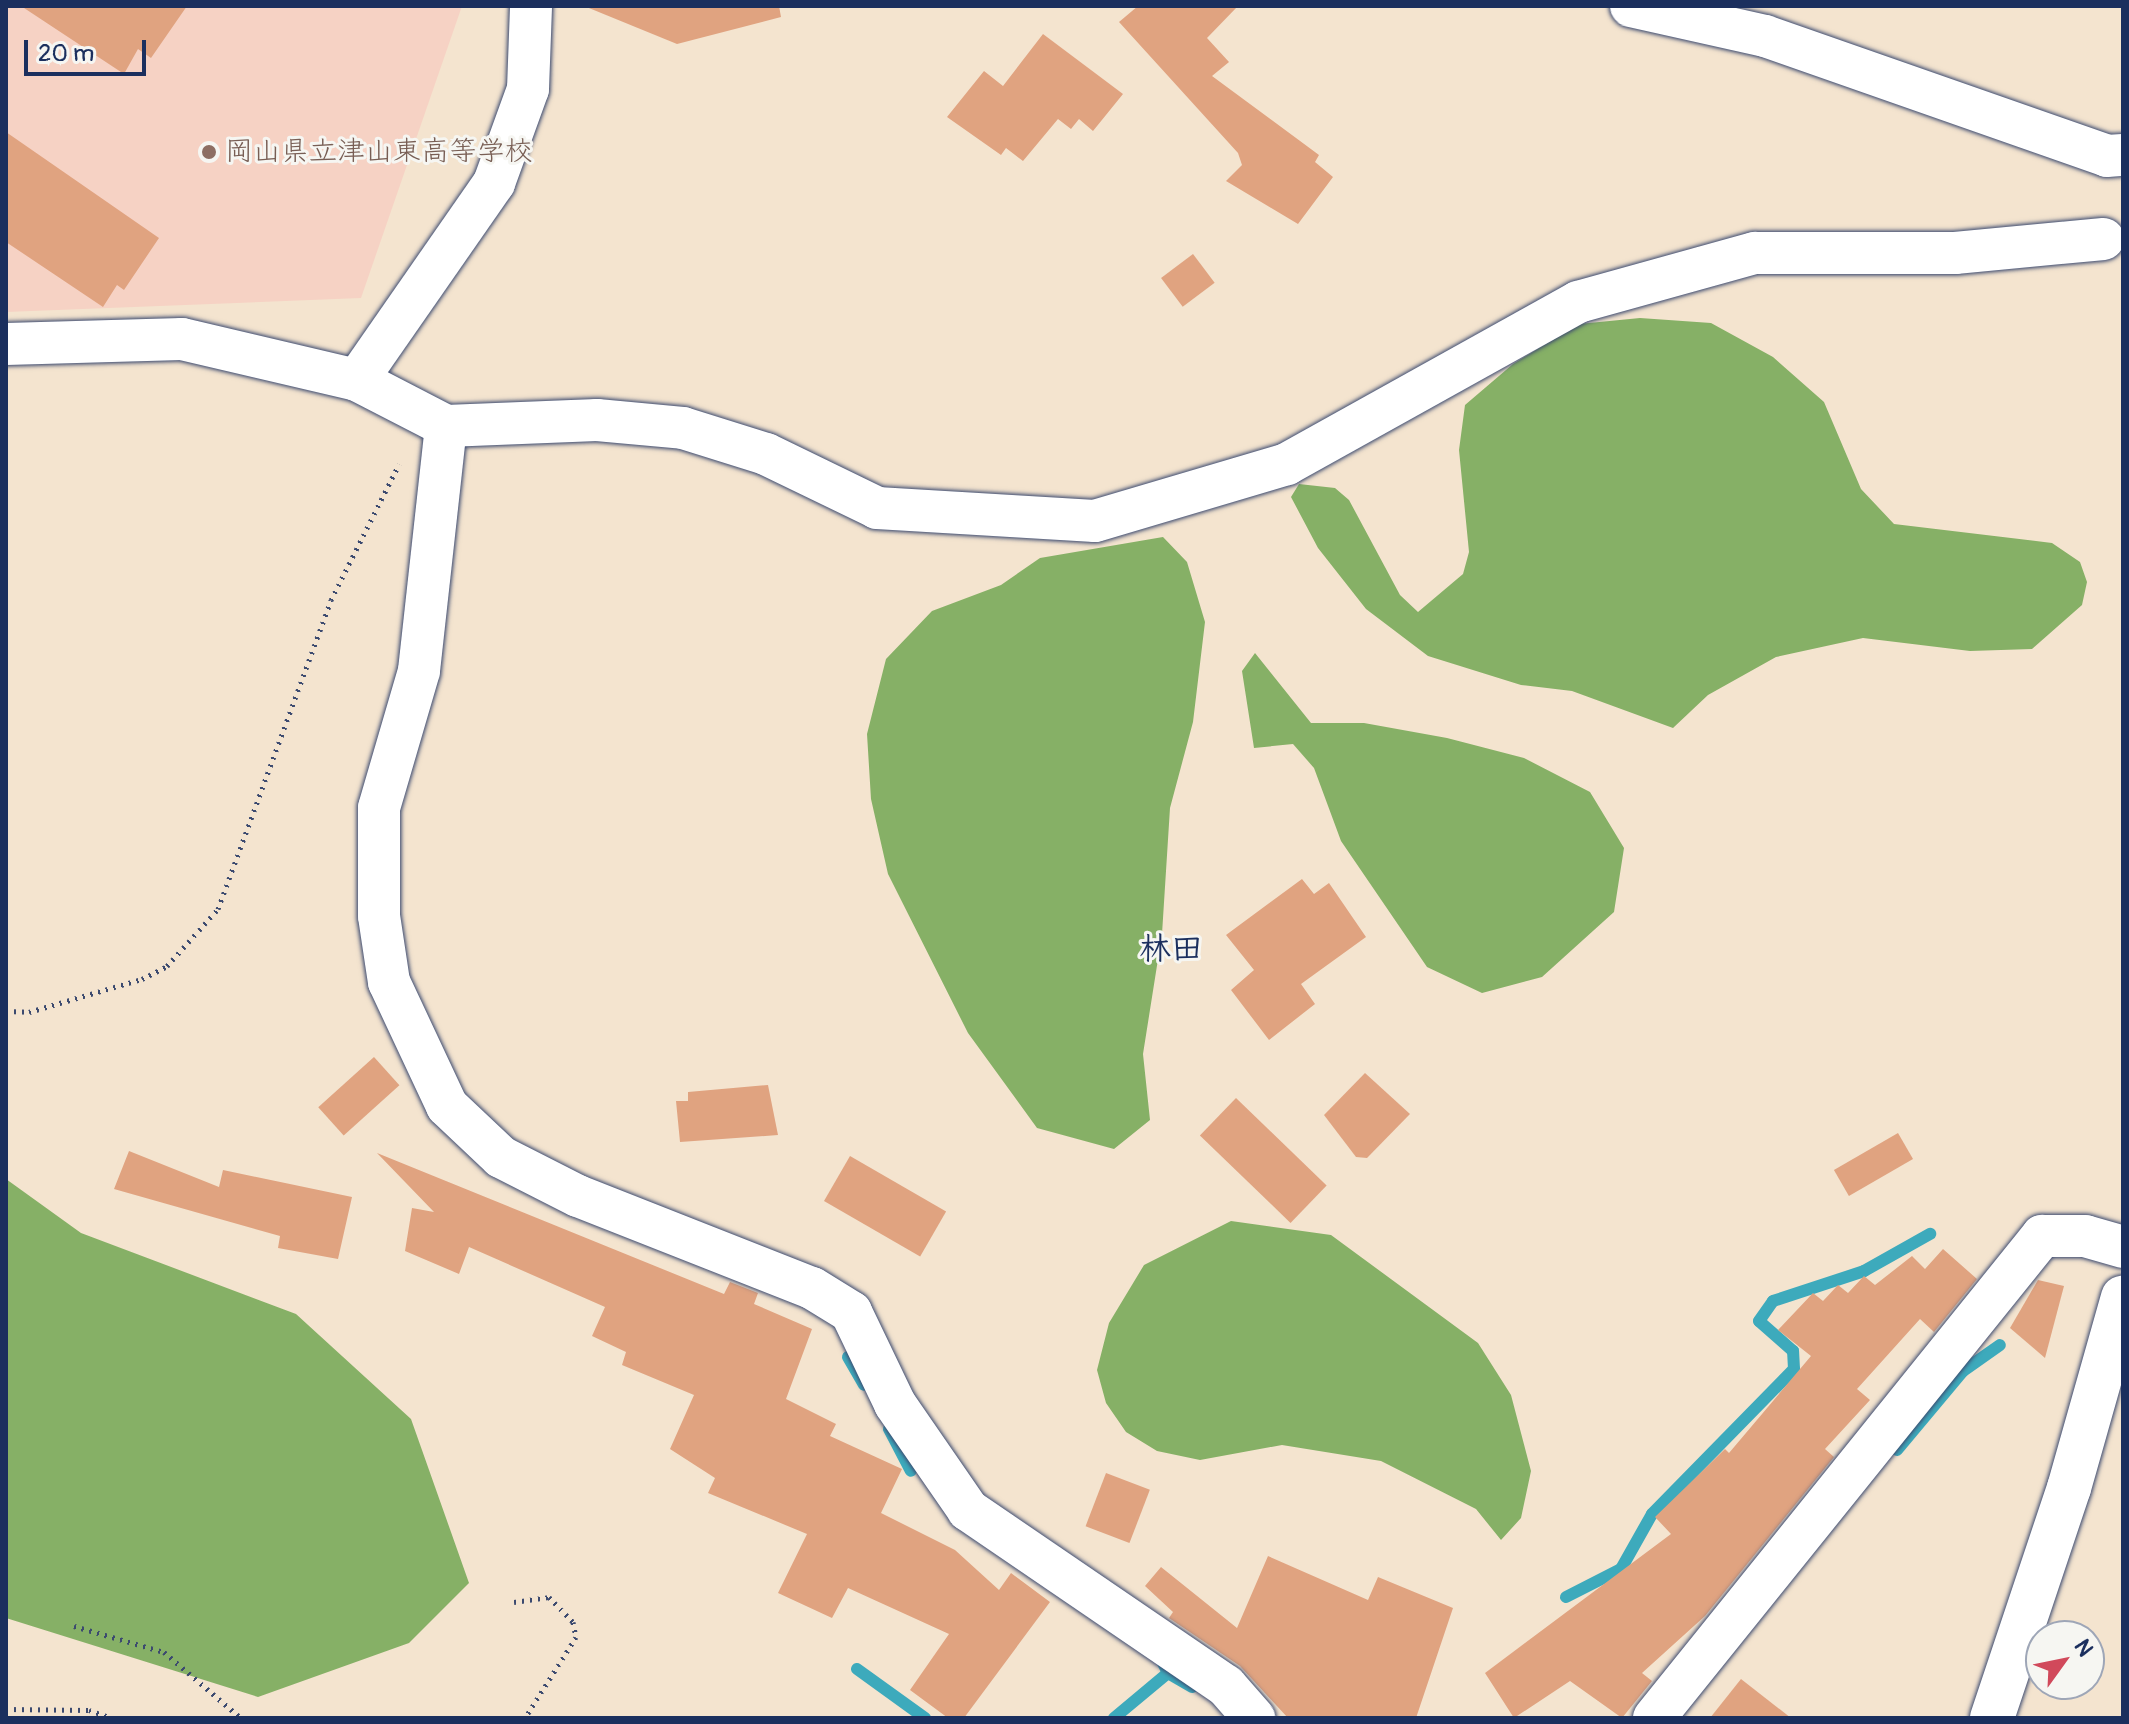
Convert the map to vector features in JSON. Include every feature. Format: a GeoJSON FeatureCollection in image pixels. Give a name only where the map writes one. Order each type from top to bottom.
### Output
{"type":"FeatureCollection","features":[{"type":"Feature","properties":{"kind":"street"},"geometry":{"type":"LineString","coordinates":[[357,380],[494,183],[528,89],[531,6]]}},
{"type":"Feature","properties":{"kind":"street"},"geometry":{"type":"LineString","coordinates":[[1631,6],[1765,36],[2107,156],[2123,155]]}},
{"type":"Feature","properties":{"kind":"street"},"geometry":{"type":"LineString","coordinates":[[6,344],[182,339],[357,380],[437,423],[597,420],[683,428],[766,454],[877,508],[1095,521],[1287,464],[1578,302],[1755,253],[1955,253],[2103,239]]}},
{"type":"Feature","properties":{"kind":"street"},"geometry":{"type":"LineString","coordinates":[[437,423],[419,671],[379,823],[379,916],[389,982],[447,1106],[501,1157],[578,1196],[812,1288],[851,1312],[895,1404],[968,1510],[1215,1678],[1254,1718]]}},
{"type":"Feature","properties":{"kind":"street"},"geometry":{"type":"LineString","coordinates":[[1654,1718],[2042,1236],[2085,1236],[2123,1247]]}},
{"type":"Feature","properties":{"kind":"street"},"geometry":{"type":"LineString","coordinates":[[1992,1718],[2069,1488],[2123,1297]]}},
{"type":"Feature","properties":{"kind":"path"},"geometry":{"type":"LineString","coordinates":[[6,1011],[29,1012],[142,979],[167,966],[218,909],[331,600],[437,423]]}},
{"type":"Feature","properties":{"kind":"path"},"geometry":{"type":"LineString","coordinates":[[514,1602],[549,1597],[573,1622],[576,1637],[526,1716],[516,1718]]}},
{"type":"Feature","properties":{"kind":"path"},"geometry":{"type":"LineString","coordinates":[[74,1626],[164,1652],[241,1718]]}},
{"type":"Feature","properties":{"kind":"path"},"geometry":{"type":"LineString","coordinates":[[6,1709],[89,1710],[112,1718]]}},
{"type":"Feature","properties":{"kind":"shaded area","name":"岡山県立津山東高等学校"},"geometry":{"type":"Polygon","coordinates":[[[6,6],[462,6],[361,298],[6,312],[6,6]]]}},
{"type":"Feature","properties":{"kind":"green space"},"geometry":{"type":"Polygon","coordinates":[[[1640,318],[1711,323],[1773,357],[1824,402],[1861,489],[1894,524],[2052,543],[2080,562],[2087,582],[2082,605],[2032,649],[1970,651],[1863,638],[1776,657],[1708,695],[1673,728],[1572,691],[1521,685],[1428,656],[1366,609],[1318,548],[1291,497],[1299,484],[1335,488],[1349,500],[1400,595],[1418,612],[1463,574],[1469,552],[1459,450],[1465,405],[1513,364],[1579,324],[1640,318]]]}},
{"type":"Feature","properties":{"kind":"green space"},"geometry":{"type":"Polygon","coordinates":[[[1163,537],[1187,562],[1205,622],[1193,722],[1170,808],[1162,934],[1143,1054],[1150,1120],[1114,1149],[1037,1128],[968,1033],[888,874],[871,799],[867,734],[886,659],[932,611],[1001,585],[1040,558],[1163,537]]]}},
{"type":"Feature","properties":{"kind":"green space"},"geometry":{"type":"Polygon","coordinates":[[[1255,653],[1311,723],[1364,723],[1447,738],[1524,758],[1590,792],[1624,848],[1614,912],[1542,977],[1482,993],[1427,967],[1341,841],[1314,768],[1293,744],[1254,748],[1242,671],[1255,653]]]}},
{"type":"Feature","properties":{"kind":"green space"},"geometry":{"type":"Polygon","coordinates":[[[6,1179],[81,1233],[296,1314],[411,1419],[469,1583],[409,1643],[258,1697],[6,1618],[6,1179]]]}},
{"type":"Feature","properties":{"kind":"green space"},"geometry":{"type":"Polygon","coordinates":[[[1231,1221],[1331,1235],[1478,1343],[1511,1395],[1531,1471],[1521,1518],[1501,1540],[1476,1509],[1381,1461],[1282,1445],[1200,1460],[1157,1451],[1126,1432],[1106,1403],[1097,1370],[1109,1323],[1144,1265],[1231,1221]]]}},
{"type":"Feature","properties":{"kind":"building"},"geometry":{"type":"Polygon","coordinates":[[[21,6],[187,6],[151,58],[138,49],[124,74],[21,6]]]}},
{"type":"Feature","properties":{"kind":"building"},"geometry":{"type":"Polygon","coordinates":[[[584,6],[779,6],[781,17],[677,44],[584,6]]]}},
{"type":"Feature","properties":{"kind":"building"},"geometry":{"type":"Polygon","coordinates":[[[1138,6],[1238,6],[1207,38],[1229,62],[1212,76],[1319,155],[1315,162],[1333,177],[1298,224],[1226,181],[1242,165],[1238,153],[1119,22],[1138,6]]]}},
{"type":"Feature","properties":{"kind":"building"},"geometry":{"type":"Polygon","coordinates":[[[1043,34],[1123,94],[1093,131],[1079,119],[1071,129],[1058,119],[1023,161],[1006,148],[1001,155],[947,117],[984,71],[1003,86],[1043,34]]]}},
{"type":"Feature","properties":{"kind":"building"},"geometry":{"type":"Polygon","coordinates":[[[6,132],[159,238],[124,290],[117,285],[103,307],[6,242],[6,132]]]}},
{"type":"Feature","properties":{"kind":"building"},"geometry":{"type":"Polygon","coordinates":[[[1193,254],[1215,283],[1183,307],[1161,278],[1193,254]]]}},
{"type":"Feature","properties":{"kind":"building"},"geometry":{"type":"Polygon","coordinates":[[[1302,879],[1314,894],[1329,883],[1366,937],[1301,984],[1315,1004],[1269,1040],[1231,990],[1254,970],[1226,935],[1302,879]]]}},
{"type":"Feature","properties":{"kind":"building"},"geometry":{"type":"Polygon","coordinates":[[[374,1057],[399,1085],[344,1135],[318,1107],[374,1057]]]}},
{"type":"Feature","properties":{"kind":"building"},"geometry":{"type":"Polygon","coordinates":[[[1365,1073],[1410,1114],[1367,1158],[1356,1157],[1324,1115],[1365,1073]]]}},
{"type":"Feature","properties":{"kind":"building"},"geometry":{"type":"Polygon","coordinates":[[[768,1085],[778,1135],[680,1142],[676,1101],[688,1101],[688,1092],[768,1085]]]}},
{"type":"Feature","properties":{"kind":"building"},"geometry":{"type":"Polygon","coordinates":[[[1236,1098],[1327,1186],[1291,1223],[1200,1135],[1236,1098]]]}},
{"type":"Feature","properties":{"kind":"building"},"geometry":{"type":"Polygon","coordinates":[[[1898,1133],[1913,1159],[1849,1196],[1834,1170],[1898,1133]]]}},
{"type":"Feature","properties":{"kind":"building"},"geometry":{"type":"Polygon","coordinates":[[[129,1151],[219,1187],[223,1170],[352,1197],[338,1259],[278,1248],[280,1236],[114,1189],[129,1151]]]}},
{"type":"Feature","properties":{"kind":"building"},"geometry":{"type":"Polygon","coordinates":[[[377,1153],[724,1294],[730,1282],[758,1293],[754,1304],[812,1329],[786,1399],[836,1424],[830,1436],[902,1469],[881,1513],[955,1550],[999,1590],[1011,1573],[1050,1602],[964,1718],[948,1718],[910,1690],[949,1634],[848,1588],[832,1618],[778,1593],[807,1534],[708,1493],[715,1478],[670,1449],[694,1395],[622,1365],[626,1352],[592,1336],[605,1307],[469,1247],[459,1274],[405,1251],[412,1208],[434,1212],[377,1153]]]}},
{"type":"Feature","properties":{"kind":"building"},"geometry":{"type":"Polygon","coordinates":[[[850,1156],[946,1212],[920,1257],[824,1201],[850,1156]]]}},
{"type":"Feature","properties":{"kind":"building"},"geometry":{"type":"Polygon","coordinates":[[[1943,1249],[1977,1279],[1934,1332],[1920,1319],[1857,1389],[1870,1400],[1825,1449],[1834,1457],[1705,1616],[1642,1673],[1652,1681],[1622,1718],[1570,1681],[1514,1718],[1485,1673],[1671,1534],[1655,1517],[1725,1449],[1729,1453],[1811,1356],[1778,1330],[1813,1293],[1823,1301],[1838,1285],[1848,1293],[1864,1276],[1875,1285],[1912,1256],[1925,1269],[1943,1249]]]}},
{"type":"Feature","properties":{"kind":"building"},"geometry":{"type":"Polygon","coordinates":[[[2038,1280],[2064,1286],[2045,1358],[2010,1328],[2038,1280]]]}},
{"type":"Feature","properties":{"kind":"building"},"geometry":{"type":"Polygon","coordinates":[[[1106,1473],[1150,1490],[1129,1543],[1086,1526],[1106,1473]]]}},
{"type":"Feature","properties":{"kind":"building"},"geometry":{"type":"Polygon","coordinates":[[[1268,1556],[1368,1600],[1378,1577],[1453,1608],[1416,1718],[1288,1718],[1240,1666],[1169,1618],[1173,1612],[1145,1586],[1161,1567],[1237,1628],[1268,1556]]]}},
{"type":"Feature","properties":{"kind":"building"},"geometry":{"type":"Polygon","coordinates":[[[1741,1679],[1791,1718],[1710,1718],[1741,1679]]]}},
{"type":"Feature","properties":{"kind":"waterway"},"geometry":{"type":"LineString","coordinates":[[1566,1597],[1621,1569],[1652,1514],[1794,1369],[1793,1351],[1759,1321],[1773,1301],[1864,1271],[1930,1234]]}},
{"type":"Feature","properties":{"kind":"waterway"},"geometry":{"type":"LineString","coordinates":[[1897,1450],[1963,1371],[2000,1345]]}},
{"type":"Feature","properties":{"kind":"waterway"},"geometry":{"type":"LineString","coordinates":[[848,1357],[864,1385]]}},
{"type":"Feature","properties":{"kind":"waterway"},"geometry":{"type":"LineString","coordinates":[[889,1429],[911,1471]]}},
{"type":"Feature","properties":{"kind":"waterway"},"geometry":{"type":"LineString","coordinates":[[1161,1659],[1168,1673],[1192,1687]]}},
{"type":"Feature","properties":{"kind":"waterway"},"geometry":{"type":"LineString","coordinates":[[857,1669],[925,1718]]}},
{"type":"Feature","properties":{"kind":"waterway"},"geometry":{"type":"LineString","coordinates":[[1114,1718],[1168,1673]]}},
{"type":"Feature","properties":{"kind":"place","name":"岡山県立津山東高等学校"},"geometry":{"type":"Point","coordinates":[209,152]}},
{"type":"Feature","properties":{"kind":"district","name":"林田"},"geometry":{"type":"Point","coordinates":[1171,949]}}]}
